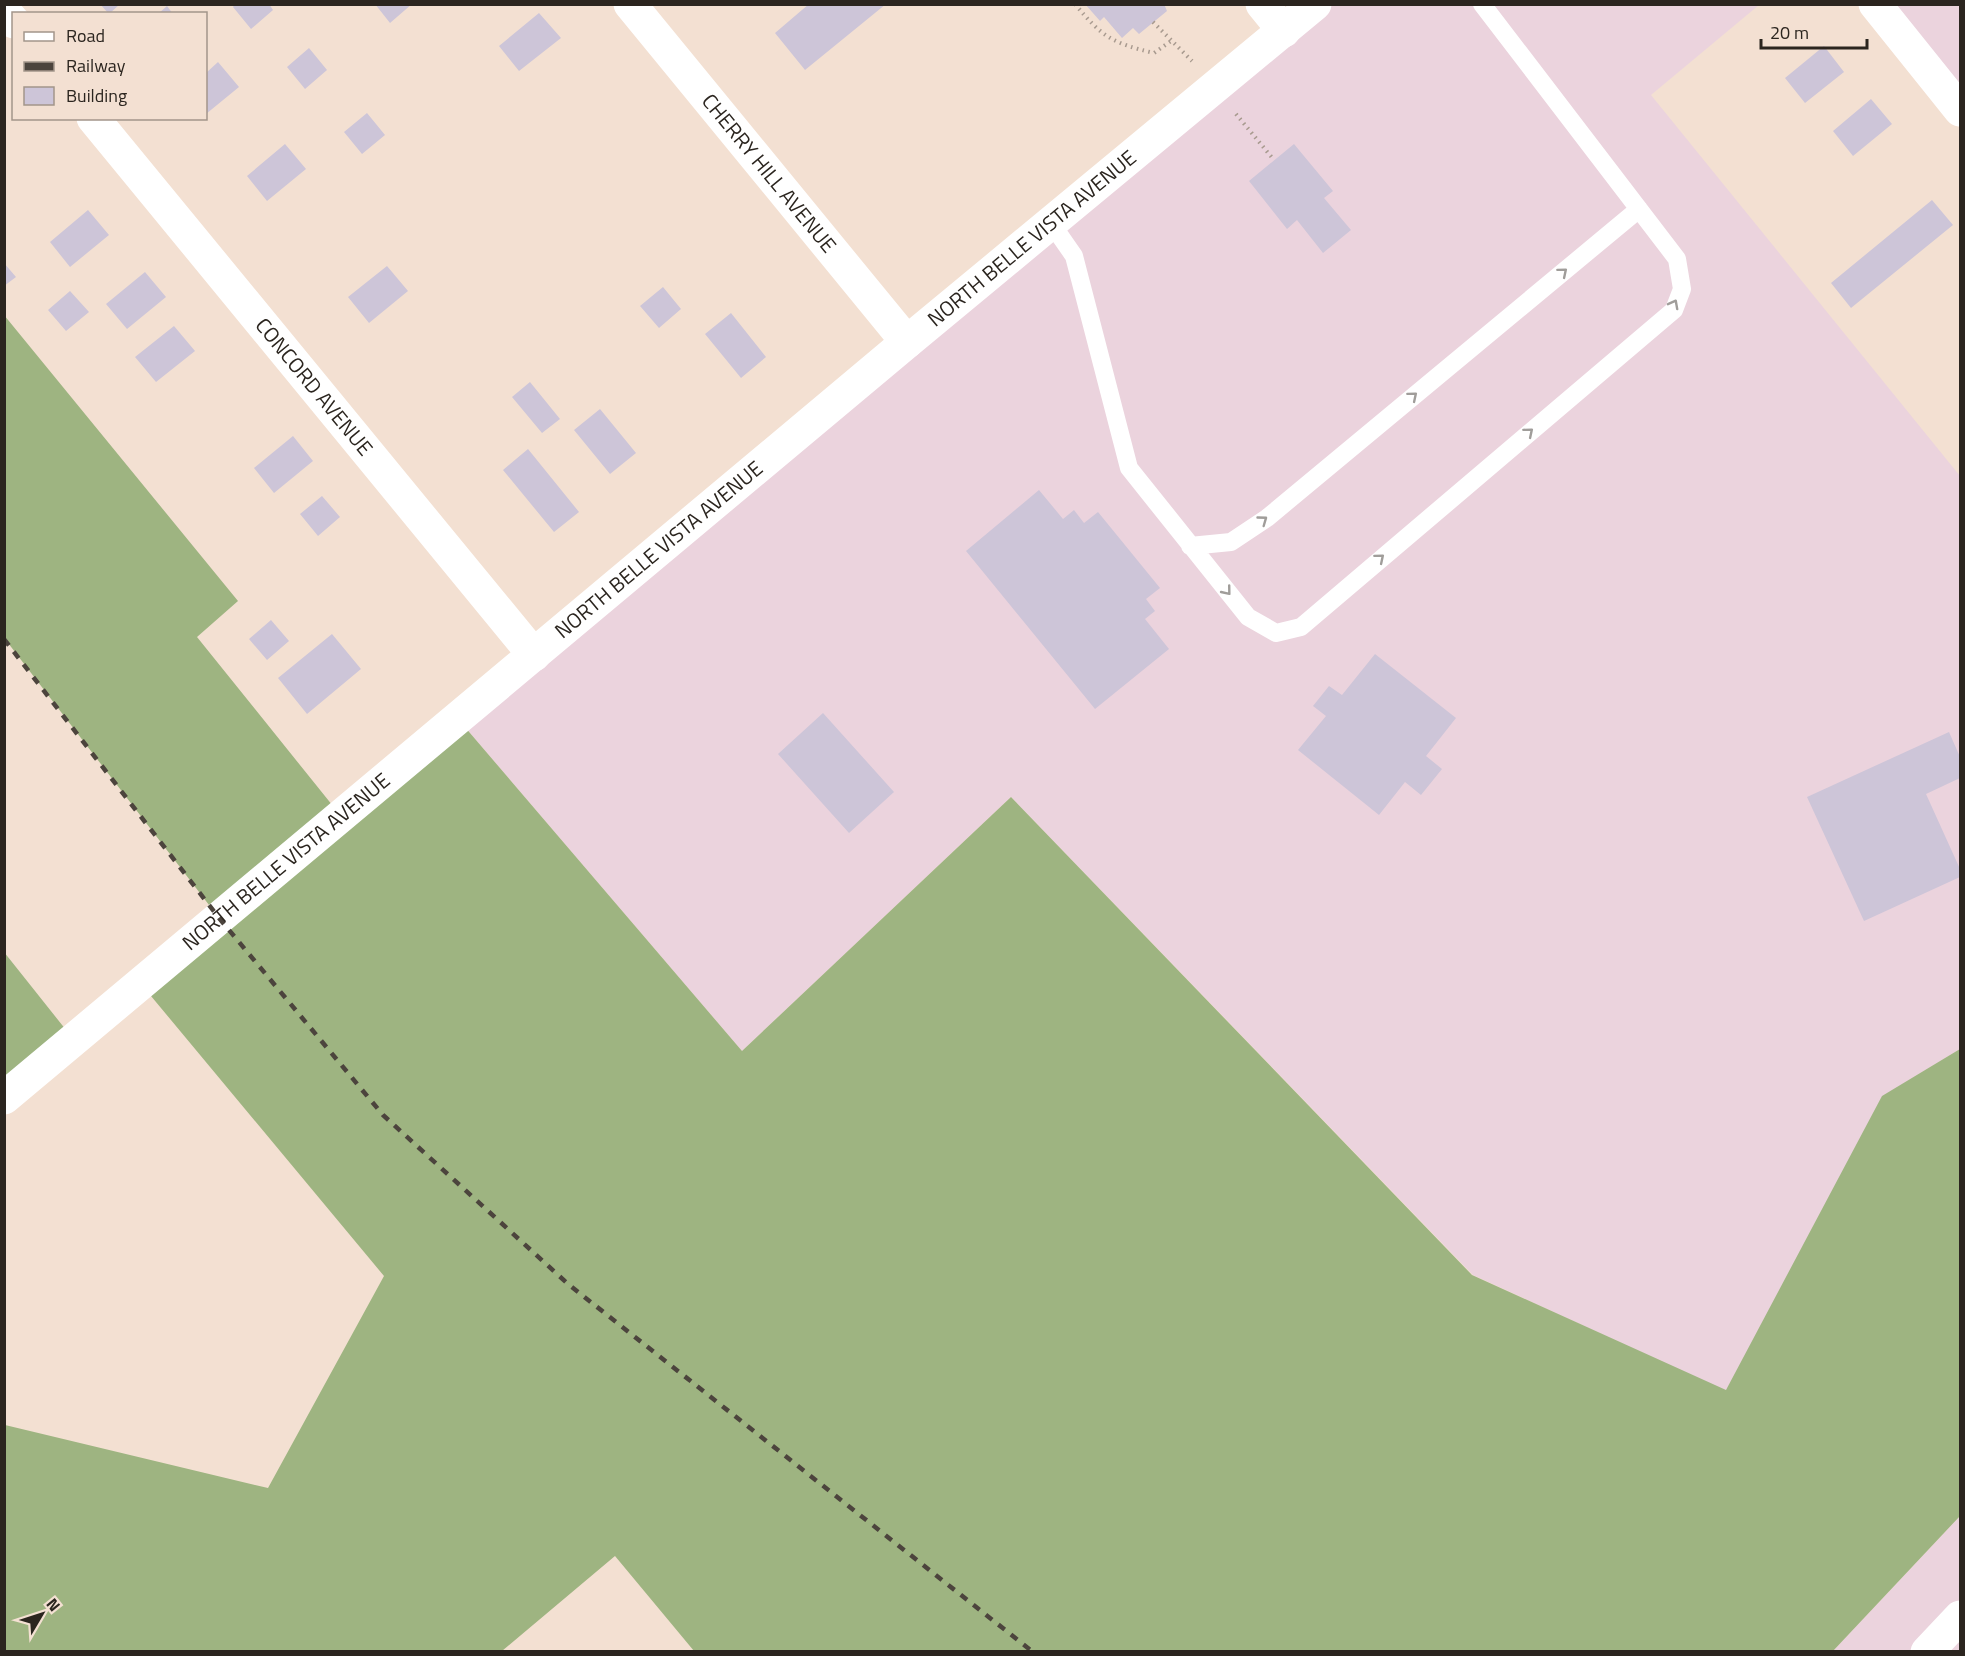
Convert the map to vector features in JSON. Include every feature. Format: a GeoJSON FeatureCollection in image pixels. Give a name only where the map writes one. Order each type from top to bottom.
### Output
{"type":"FeatureCollection","features":[{"type":"Feature","properties":{"kind":"street","name":"CHERRY HILL AVENUE"},"geometry":{"type":"LineString","coordinates":[[630,4],[907,342]]}},
{"type":"Feature","properties":{"kind":"street"},"geometry":{"type":"LineString","coordinates":[[1262,4],[1284,31]]}},
{"type":"Feature","properties":{"kind":"street","name":"NORTH BELLE VISTA AVENUE"},"geometry":{"type":"LineString","coordinates":[[4,1098],[907,342],[1315,4]]}},
{"type":"Feature","properties":{"kind":"street"},"geometry":{"type":"LineString","coordinates":[[1875,4],[1960,110]]}},
{"type":"Feature","properties":{"kind":"street","name":"CONCORD AVENUE"},"geometry":{"type":"LineString","coordinates":[[95,120],[534,655]]}},
{"type":"Feature","properties":{"kind":"street"},"geometry":{"type":"LineString","coordinates":[[1927,1652],[1960,1617]]}},
{"type":"Feature","properties":{"kind":"lane"},"geometry":{"type":"LineString","coordinates":[[1051,223],[1074,256],[1129,468],[1248,617],[1276,633],[1301,627],[1674,310],[1682,289],[1677,259],[1482,4]]}},
{"type":"Feature","properties":{"kind":"lane"},"geometry":{"type":"LineString","coordinates":[[1190,546],[1231,542],[1267,518],[1639,209]]}},
{"type":"Feature","properties":{"kind":"path"},"geometry":{"type":"LineString","coordinates":[[1075,4],[1097,32],[1129,47],[1154,53],[1171,41]]}},
{"type":"Feature","properties":{"kind":"path"},"geometry":{"type":"LineString","coordinates":[[1153,22],[1199,68]]}},
{"type":"Feature","properties":{"kind":"path"},"geometry":{"type":"LineString","coordinates":[[1233,111],[1274,160]]}},
{"type":"Feature","properties":{"kind":"shaded area"},"geometry":{"type":"Polygon","coordinates":[[[1315,5],[1759,5],[1651,95],[1960,476],[1960,1049],[1882,1097],[1726,1391],[1473,1275],[1011,797],[742,1051],[458,719],[1315,5]]]}},
{"type":"Feature","properties":{"kind":"shaded area"},"geometry":{"type":"Polygon","coordinates":[[[1875,5],[1960,5],[1960,110],[1875,5]]]}},
{"type":"Feature","properties":{"kind":"shaded area"},"geometry":{"type":"Polygon","coordinates":[[[1960,1516],[1960,1651],[1833,1651],[1960,1516]]]}},
{"type":"Feature","properties":{"kind":"green space"},"geometry":{"type":"Polygon","coordinates":[[[4,315],[238,601],[197,637],[341,816],[458,719],[742,1051],[1011,797],[1472,1275],[1726,1390],[1882,1096],[1960,1049],[1960,1516],[1833,1651],[694,1651],[615,1556],[502,1651],[5,1651],[5,1425],[268,1488],[384,1276],[141,984],[219,918],[5,639],[4,315]]]}},
{"type":"Feature","properties":{"kind":"green space"},"geometry":{"type":"Polygon","coordinates":[[[4,952],[74,1040],[4,1098],[4,952]]]}},
{"type":"Feature","properties":{"kind":"building"},"geometry":{"type":"Polygon","coordinates":[[[100,4],[120,4],[111,12],[107,12],[100,4]]]}},
{"type":"Feature","properties":{"kind":"building"},"geometry":{"type":"Polygon","coordinates":[[[235,4],[269,4],[273,10],[251,29],[233,7],[235,4]]]}},
{"type":"Feature","properties":{"kind":"building"},"geometry":{"type":"Polygon","coordinates":[[[375,4],[412,4],[390,23],[375,4]]]}},
{"type":"Feature","properties":{"kind":"building"},"geometry":{"type":"Polygon","coordinates":[[[809,4],[886,4],[805,70],[775,33],[809,4]]]}},
{"type":"Feature","properties":{"kind":"building"},"geometry":{"type":"Polygon","coordinates":[[[1085,4],[1164,4],[1167,11],[1139,34],[1133,28],[1122,38],[1104,17],[1100,21],[1085,4]]]}},
{"type":"Feature","properties":{"kind":"building"},"geometry":{"type":"Polygon","coordinates":[[[167,6],[172,12],[160,12],[167,6]]]}},
{"type":"Feature","properties":{"kind":"building"},"geometry":{"type":"Polygon","coordinates":[[[539,13],[561,38],[519,71],[499,46],[539,13]]]}},
{"type":"Feature","properties":{"kind":"building"},"geometry":{"type":"Polygon","coordinates":[[[1824,46],[1844,72],[1805,103],[1785,78],[1824,46]]]}},
{"type":"Feature","properties":{"kind":"building"},"geometry":{"type":"Polygon","coordinates":[[[309,48],[327,70],[305,89],[287,67],[309,48]]]}},
{"type":"Feature","properties":{"kind":"building"},"geometry":{"type":"Polygon","coordinates":[[[218,62],[239,87],[207,113],[207,72],[218,62]]]}},
{"type":"Feature","properties":{"kind":"building"},"geometry":{"type":"Polygon","coordinates":[[[1871,99],[1892,124],[1853,156],[1833,131],[1871,99]]]}},
{"type":"Feature","properties":{"kind":"building"},"geometry":{"type":"Polygon","coordinates":[[[367,113],[385,135],[362,154],[344,132],[367,113]]]}},
{"type":"Feature","properties":{"kind":"building"},"geometry":{"type":"Polygon","coordinates":[[[285,144],[306,169],[267,201],[247,176],[285,144]]]}},
{"type":"Feature","properties":{"kind":"building"},"geometry":{"type":"Polygon","coordinates":[[[1294,144],[1333,191],[1324,198],[1351,230],[1323,253],[1297,220],[1287,229],[1249,181],[1294,144]]]}},
{"type":"Feature","properties":{"kind":"building"},"geometry":{"type":"Polygon","coordinates":[[[1932,200],[1953,225],[1851,308],[1831,283],[1932,200]]]}},
{"type":"Feature","properties":{"kind":"building"},"geometry":{"type":"Polygon","coordinates":[[[88,210],[109,235],[70,267],[50,242],[88,210]]]}},
{"type":"Feature","properties":{"kind":"building"},"geometry":{"type":"Polygon","coordinates":[[[4,263],[16,277],[4,286],[4,263]]]}},
{"type":"Feature","properties":{"kind":"building"},"geometry":{"type":"Polygon","coordinates":[[[387,266],[408,291],[369,323],[348,297],[387,266]]]}},
{"type":"Feature","properties":{"kind":"building"},"geometry":{"type":"Polygon","coordinates":[[[145,272],[166,297],[127,329],[106,304],[145,272]]]}},
{"type":"Feature","properties":{"kind":"building"},"geometry":{"type":"Polygon","coordinates":[[[663,287],[681,309],[659,328],[640,306],[663,287]]]}},
{"type":"Feature","properties":{"kind":"building"},"geometry":{"type":"Polygon","coordinates":[[[70,291],[89,312],[66,331],[48,310],[70,291]]]}},
{"type":"Feature","properties":{"kind":"building"},"geometry":{"type":"Polygon","coordinates":[[[731,313],[766,357],[741,378],[705,334],[731,313]]]}},
{"type":"Feature","properties":{"kind":"building"},"geometry":{"type":"Polygon","coordinates":[[[174,326],[195,351],[156,382],[135,357],[174,326]]]}},
{"type":"Feature","properties":{"kind":"building"},"geometry":{"type":"Polygon","coordinates":[[[530,382],[560,419],[542,433],[512,397],[530,382]]]}},
{"type":"Feature","properties":{"kind":"building"},"geometry":{"type":"Polygon","coordinates":[[[600,409],[636,453],[610,474],[574,430],[600,409]]]}},
{"type":"Feature","properties":{"kind":"building"},"geometry":{"type":"Polygon","coordinates":[[[293,436],[313,461],[274,493],[254,468],[293,436]]]}},
{"type":"Feature","properties":{"kind":"building"},"geometry":{"type":"Polygon","coordinates":[[[528,449],[579,512],[554,532],[503,470],[528,449]]]}},
{"type":"Feature","properties":{"kind":"building"},"geometry":{"type":"Polygon","coordinates":[[[1039,490],[1063,519],[1074,510],[1084,523],[1098,512],[1160,588],[1146,599],[1155,611],[1145,619],[1169,649],[1095,709],[966,551],[1039,490]]]}},
{"type":"Feature","properties":{"kind":"building"},"geometry":{"type":"Polygon","coordinates":[[[322,496],[340,517],[318,536],[300,514],[322,496]]]}},
{"type":"Feature","properties":{"kind":"building"},"geometry":{"type":"Polygon","coordinates":[[[271,620],[289,641],[267,660],[249,639],[271,620]]]}},
{"type":"Feature","properties":{"kind":"building"},"geometry":{"type":"Polygon","coordinates":[[[332,634],[361,669],[307,714],[278,678],[332,634]]]}},
{"type":"Feature","properties":{"kind":"building"},"geometry":{"type":"Polygon","coordinates":[[[1375,654],[1456,718],[1426,756],[1442,769],[1421,795],[1405,782],[1379,815],[1298,750],[1326,716],[1313,706],[1329,686],[1342,695],[1375,654]]]}},
{"type":"Feature","properties":{"kind":"building"},"geometry":{"type":"Polygon","coordinates":[[[823,713],[894,792],[849,833],[778,754],[823,713]]]}},
{"type":"Feature","properties":{"kind":"building"},"geometry":{"type":"Polygon","coordinates":[[[1949,732],[1960,757],[1960,778],[1926,794],[1960,869],[1960,877],[1864,921],[1807,797],[1949,732]]]}},
{"type":"Feature","properties":{"kind":"railway"},"geometry":{"type":"LineString","coordinates":[[4,639],[219,918],[383,1115],[568,1284],[1033,1652]]}}]}
